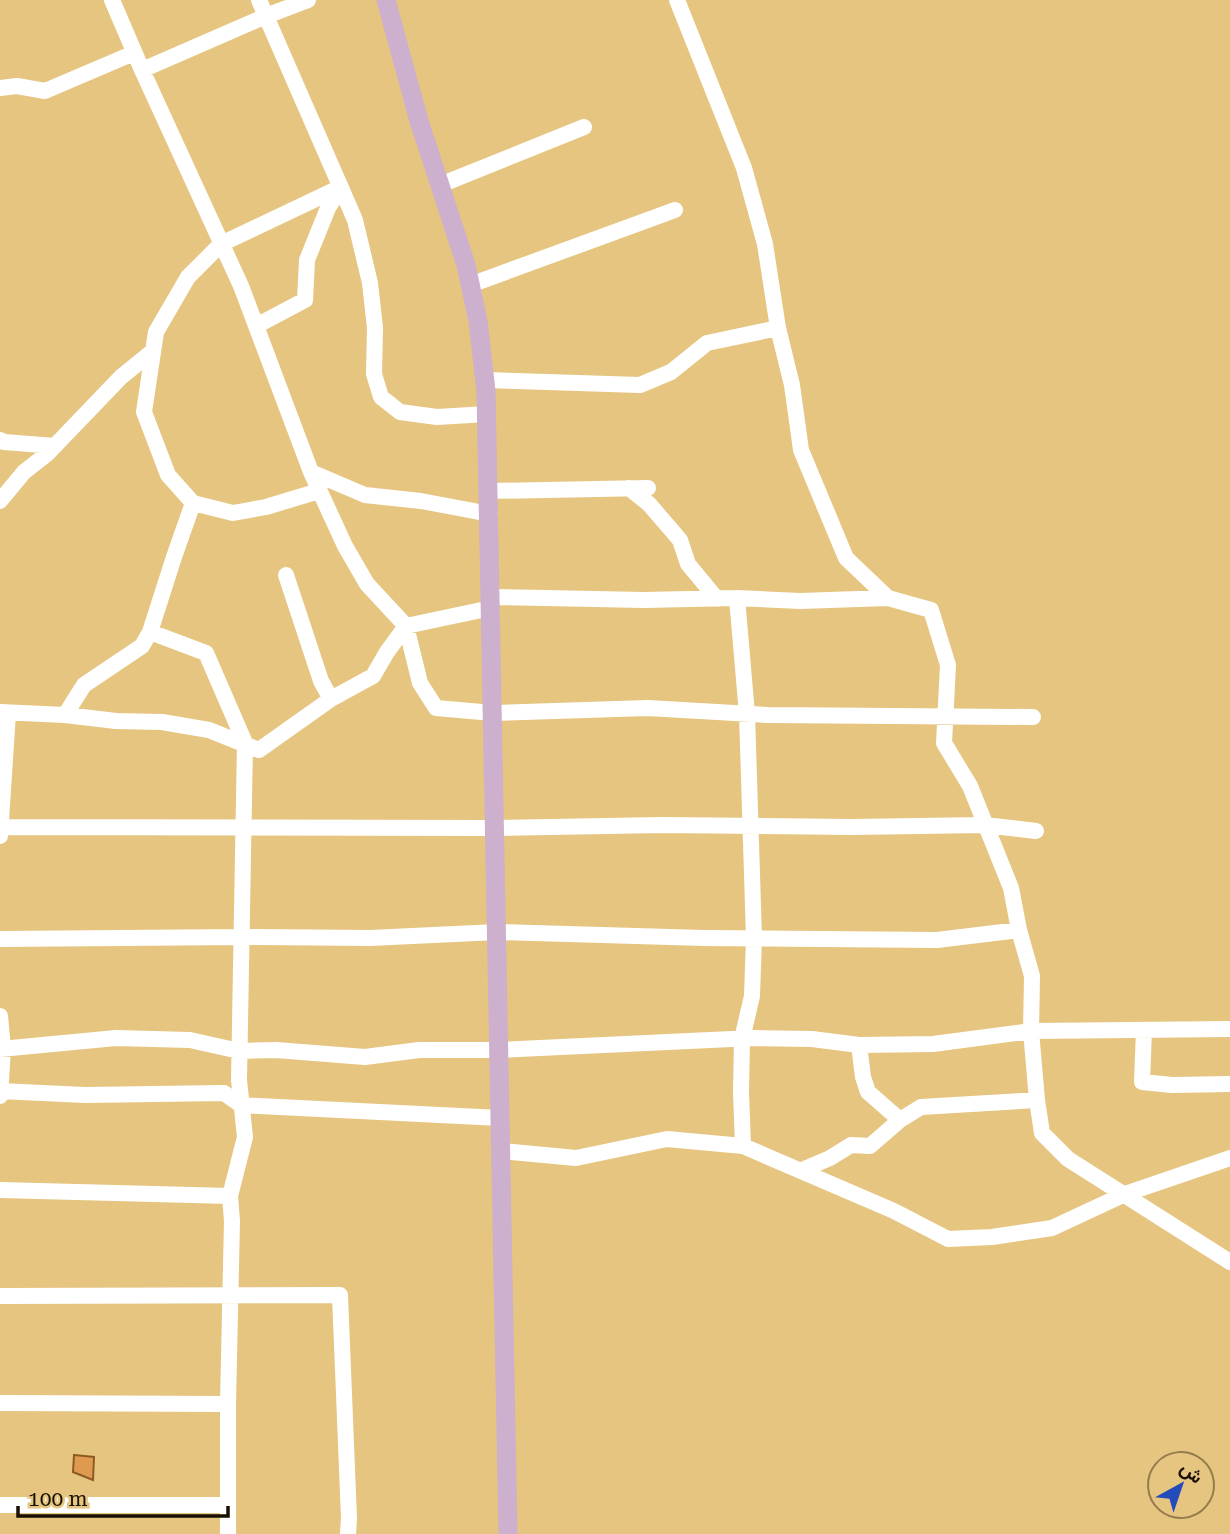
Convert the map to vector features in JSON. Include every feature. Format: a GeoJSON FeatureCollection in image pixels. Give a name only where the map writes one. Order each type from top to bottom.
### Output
{"type":"FeatureCollection","features":[{"type":"Feature","properties":{"kind":"main road"},"geometry":{"type":"LineString","coordinates":[[386,0],[419,121],[466,265],[478,321],[485,380],[490,513],[508,1534]]}},
{"type":"Feature","properties":{"kind":"street"},"geometry":{"type":"LineString","coordinates":[[112,0],[241,286],[319,491],[345,547],[367,584],[406,626],[420,682],[436,708],[493,713],[648,708],[747,713],[1033,717]]}},
{"type":"Feature","properties":{"kind":"street"},"geometry":{"type":"LineString","coordinates":[[259,0],[355,220],[370,283],[375,328],[374,374],[381,397],[400,412],[437,417],[487,414]]}},
{"type":"Feature","properties":{"kind":"street"},"geometry":{"type":"LineString","coordinates":[[142,71],[308,0]]}},
{"type":"Feature","properties":{"kind":"street"},"geometry":{"type":"LineString","coordinates":[[677,0],[744,168],[765,244],[778,328],[792,385],[801,450],[846,558],[888,598]]}},
{"type":"Feature","properties":{"kind":"street"},"geometry":{"type":"LineString","coordinates":[[0,88],[17,86],[45,91],[134,53]]}},
{"type":"Feature","properties":{"kind":"street"},"geometry":{"type":"LineString","coordinates":[[440,185],[583,127]]}},
{"type":"Feature","properties":{"kind":"street"},"geometry":{"type":"LineString","coordinates":[[319,491],[266,507],[233,513],[193,503],[168,474],[144,412],[156,332],[188,276],[221,244],[341,187]]}},
{"type":"Feature","properties":{"kind":"street"},"geometry":{"type":"LineString","coordinates":[[256,326],[305,299],[307,260],[328,208],[341,187]]}},
{"type":"Feature","properties":{"kind":"street"},"geometry":{"type":"LineString","coordinates":[[470,285],[675,210]]}},
{"type":"Feature","properties":{"kind":"street"},"geometry":{"type":"LineString","coordinates":[[485,380],[640,385],[671,372],[707,343],[778,328]]}},
{"type":"Feature","properties":{"kind":"street"},"geometry":{"type":"LineString","coordinates":[[0,501],[24,472],[55,446],[121,377],[153,351]]}},
{"type":"Feature","properties":{"kind":"street"},"geometry":{"type":"LineString","coordinates":[[0,440],[55,446]]}},
{"type":"Feature","properties":{"kind":"street"},"geometry":{"type":"LineString","coordinates":[[311,472],[365,495],[490,513]]}},
{"type":"Feature","properties":{"kind":"street"},"geometry":{"type":"LineString","coordinates":[[629,488],[649,504],[680,540],[688,564],[716,599]]}},
{"type":"Feature","properties":{"kind":"street"},"geometry":{"type":"LineString","coordinates":[[489,491],[648,488]]}},
{"type":"Feature","properties":{"kind":"street"},"geometry":{"type":"LineString","coordinates":[[65,715],[85,685],[142,646],[150,632],[193,503]]}},
{"type":"Feature","properties":{"kind":"street"},"geometry":{"type":"LineString","coordinates":[[286,575],[321,681],[331,699]]}},
{"type":"Feature","properties":{"kind":"street"},"geometry":{"type":"LineString","coordinates":[[737,598],[747,713],[754,938],[752,996],[741,1039],[743,1146]]}},
{"type":"Feature","properties":{"kind":"street"},"geometry":{"type":"LineString","coordinates":[[0,836],[4,713],[162,722],[209,730],[259,750],[331,699],[373,676],[406,626],[491,603],[888,598],[931,610],[948,665],[944,743],[971,786],[1011,888],[1032,976],[1031,1031],[1042,1133],[1068,1159],[1230,1262]]}},
{"type":"Feature","properties":{"kind":"street"},"geometry":{"type":"LineString","coordinates":[[150,632],[206,653],[245,743],[239,1051],[245,1137],[230,1196],[232,1221],[228,1534]]}},
{"type":"Feature","properties":{"kind":"street"},"geometry":{"type":"LineString","coordinates":[[0,827],[985,825],[1036,831]]}},
{"type":"Feature","properties":{"kind":"street"},"geometry":{"type":"LineString","coordinates":[[0,939],[370,938],[497,932],[937,940],[1019,930]]}},
{"type":"Feature","properties":{"kind":"street"},"geometry":{"type":"LineString","coordinates":[[0,1016],[0,1097]]}},
{"type":"Feature","properties":{"kind":"street"},"geometry":{"type":"LineString","coordinates":[[1,1049],[116,1038],[190,1040],[239,1051],[276,1050],[365,1057],[419,1050],[499,1051],[741,1039],[812,1040],[859,1045],[933,1044],[1031,1031],[1230,1029]]}},
{"type":"Feature","properties":{"kind":"street"},"geometry":{"type":"LineString","coordinates":[[1144,1030],[1142,1082],[1172,1085],[1230,1084]]}},
{"type":"Feature","properties":{"kind":"street"},"geometry":{"type":"LineString","coordinates":[[859,1045],[868,1092],[900,1120]]}},
{"type":"Feature","properties":{"kind":"street"},"geometry":{"type":"LineString","coordinates":[[0,1091],[85,1095],[224,1093],[241,1105],[500,1118]]}},
{"type":"Feature","properties":{"kind":"street"},"geometry":{"type":"LineString","coordinates":[[802,1170],[851,1145],[870,1146],[900,1120],[921,1107],[1037,1100]]}},
{"type":"Feature","properties":{"kind":"street"},"geometry":{"type":"LineString","coordinates":[[501,1151],[576,1158],[667,1139],[743,1146],[894,1211],[948,1239],[992,1237],[1052,1228],[1125,1194],[1230,1158]]}},
{"type":"Feature","properties":{"kind":"street"},"geometry":{"type":"LineString","coordinates":[[0,1190],[230,1196]]}},
{"type":"Feature","properties":{"kind":"street"},"geometry":{"type":"LineString","coordinates":[[0,1296],[340,1294],[348,1534]]}},
{"type":"Feature","properties":{"kind":"street"},"geometry":{"type":"LineString","coordinates":[[0,1403],[228,1404]]}},
{"type":"Feature","properties":{"kind":"street"},"geometry":{"type":"LineString","coordinates":[[0,1505],[228,1505]]}},
{"type":"Feature","properties":{"kind":"building"},"geometry":{"type":"Polygon","coordinates":[[[74,1455],[94,1457],[93,1480],[73,1472],[74,1455]]]}}]}
